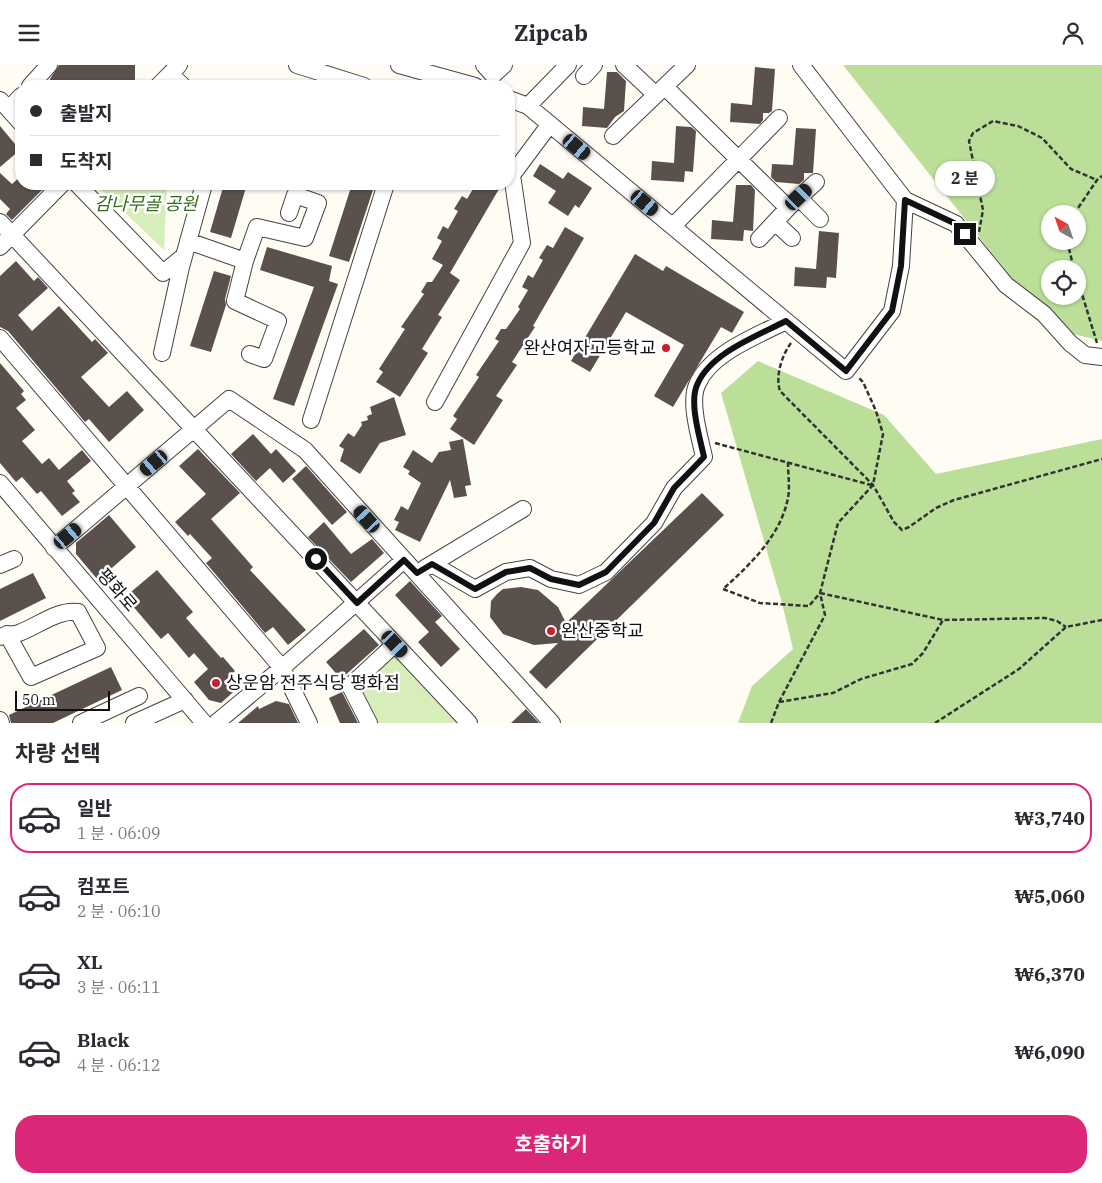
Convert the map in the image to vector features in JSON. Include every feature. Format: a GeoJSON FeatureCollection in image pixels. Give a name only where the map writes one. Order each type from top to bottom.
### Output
{"type":"FeatureCollection","features":[{"type":"Feature","properties":{"kind":"street"},"geometry":{"type":"LineString","coordinates":[[35,80],[49,65]]}},
{"type":"Feature","properties":{"kind":"street"},"geometry":{"type":"LineString","coordinates":[[298,65],[345,80]]}},
{"type":"Feature","properties":{"kind":"street"},"geometry":{"type":"LineString","coordinates":[[484,65],[493,75],[504,65]]}},
{"type":"Feature","properties":{"kind":"street"},"geometry":{"type":"LineString","coordinates":[[528,106],[568,65]]}},
{"type":"Feature","properties":{"kind":"street"},"geometry":{"type":"LineString","coordinates":[[624,65],[660,91],[738,159],[794,203],[820,219]]}},
{"type":"Feature","properties":{"kind":"street"},"geometry":{"type":"LineString","coordinates":[[613,136],[687,65]]}},
{"type":"Feature","properties":{"kind":"street"},"geometry":{"type":"LineString","coordinates":[[800,65],[905,200],[956,224],[1006,285],[1044,314],[1070,343],[1085,355],[1102,357]]}},
{"type":"Feature","properties":{"kind":"street"},"geometry":{"type":"LineString","coordinates":[[403,66],[453,80]]}},
{"type":"Feature","properties":{"kind":"street"},"geometry":{"type":"LineString","coordinates":[[164,80],[175,70]]}},
{"type":"Feature","properties":{"kind":"street"},"geometry":{"type":"LineString","coordinates":[[515,101],[528,106],[846,371],[892,311],[901,266],[905,200]]}},
{"type":"Feature","properties":{"kind":"street"},"geometry":{"type":"LineString","coordinates":[[5,105],[15,116]]}},
{"type":"Feature","properties":{"kind":"street"},"geometry":{"type":"LineString","coordinates":[[673,226],[778,118]]}},
{"type":"Feature","properties":{"kind":"street"},"geometry":{"type":"LineString","coordinates":[[515,171],[550,124]]}},
{"type":"Feature","properties":{"kind":"street"},"geometry":{"type":"LineString","coordinates":[[759,239],[816,182]]}},
{"type":"Feature","properties":{"kind":"street"},"geometry":{"type":"LineString","coordinates":[[0,247],[56,190]]}},
{"type":"Feature","properties":{"kind":"street"},"geometry":{"type":"LineString","coordinates":[[82,190],[163,273],[186,249]]}},
{"type":"Feature","properties":{"kind":"street"},"geometry":{"type":"LineString","coordinates":[[162,353],[186,249],[202,190]]}},
{"type":"Feature","properties":{"kind":"street"},"geometry":{"type":"LineString","coordinates":[[311,420],[384,190]]}},
{"type":"Feature","properties":{"kind":"street"},"geometry":{"type":"LineString","coordinates":[[435,401],[522,243],[514,190]]}},
{"type":"Feature","properties":{"kind":"street"},"geometry":{"type":"LineString","coordinates":[[250,354],[264,359],[278,321],[235,301],[245,261],[257,227],[305,238],[318,203],[295,195],[289,213]]}},
{"type":"Feature","properties":{"kind":"street"},"geometry":{"type":"LineString","coordinates":[[0,222],[469,723]]}},
{"type":"Feature","properties":{"kind":"street"},"geometry":{"type":"LineString","coordinates":[[775,222],[792,239]]}},
{"type":"Feature","properties":{"kind":"street"},"geometry":{"type":"LineString","coordinates":[[186,249],[245,261]]}},
{"type":"Feature","properties":{"kind":"street"},"geometry":{"type":"LineString","coordinates":[[432,564],[475,589],[506,572],[530,568],[551,579],[579,585],[606,572],[654,523],[674,488],[704,457],[695,418],[696,386],[712,361],[786,321]]}},
{"type":"Feature","properties":{"kind":"street"},"geometry":{"type":"LineString","coordinates":[[0,338],[282,668],[309,723]]}},
{"type":"Feature","properties":{"kind":"street"},"geometry":{"type":"LineString","coordinates":[[54,548],[229,399],[305,450],[552,723]]}},
{"type":"Feature","properties":{"kind":"street","name":"평화로"},"geometry":{"type":"LineString","coordinates":[[0,483],[204,723]]}},
{"type":"Feature","properties":{"kind":"street"},"geometry":{"type":"LineString","coordinates":[[417,573],[523,509]]}},
{"type":"Feature","properties":{"kind":"street"},"geometry":{"type":"LineString","coordinates":[[216,723],[357,603],[404,560]]}},
{"type":"Feature","properties":{"kind":"street"},"geometry":{"type":"LineString","coordinates":[[68,611],[78,612],[97,647],[31,677],[3,635],[17,634],[68,611]]}},
{"type":"Feature","properties":{"kind":"street"},"geometry":{"type":"LineString","coordinates":[[369,723],[350,686],[395,644]]}},
{"type":"Feature","properties":{"kind":"street"},"geometry":{"type":"LineString","coordinates":[[81,723],[139,696]]}},
{"type":"Feature","properties":{"kind":"street"},"geometry":{"type":"LineString","coordinates":[[134,723],[185,700]]}},
{"type":"Feature","properties":{"kind":"path"},"geometry":{"type":"LineString","coordinates":[[974,244],[983,221],[983,210],[969,141],[972,133],[985,124],[1000,121],[1033,132],[1071,169],[1097,180]]}},
{"type":"Feature","properties":{"kind":"path"},"geometry":{"type":"LineString","coordinates":[[1080,205],[1097,180],[1102,176]]}},
{"type":"Feature","properties":{"kind":"path"},"geometry":{"type":"LineString","coordinates":[[1086,305],[1102,357]]}},
{"type":"Feature","properties":{"kind":"path"},"geometry":{"type":"LineString","coordinates":[[801,334],[791,343],[784,355],[779,379],[780,391],[873,485],[894,522],[903,530],[936,508],[954,500],[1102,459]]}},
{"type":"Feature","properties":{"kind":"path"},"geometry":{"type":"LineString","coordinates":[[788,462],[788,497],[778,527],[748,567],[723,589],[760,603],[809,607],[820,593],[838,523],[873,485],[882,441],[882,426],[863,382],[854,374],[846,371]]}},
{"type":"Feature","properties":{"kind":"path"},"geometry":{"type":"LineString","coordinates":[[700,439],[873,485]]}},
{"type":"Feature","properties":{"kind":"path"},"geometry":{"type":"LineString","coordinates":[[820,593],[943,620],[1045,618],[1057,621],[1066,627]]}},
{"type":"Feature","properties":{"kind":"path"},"geometry":{"type":"LineString","coordinates":[[771,723],[779,702],[825,615],[820,593]]}},
{"type":"Feature","properties":{"kind":"path"},"geometry":{"type":"LineString","coordinates":[[779,702],[833,693],[861,679],[912,664],[923,653],[943,620]]}},
{"type":"Feature","properties":{"kind":"path"},"geometry":{"type":"LineString","coordinates":[[935,723],[1019,669],[1066,627],[1102,620]]}},
{"type":"Feature","properties":{"kind":"green space"},"geometry":{"type":"Polygon","coordinates":[[[843,65],[1102,65],[1102,341],[1052,329],[843,65]]]}},
{"type":"Feature","properties":{"kind":"green space","name":"감나무골 공원"},"geometry":{"type":"Polygon","coordinates":[[[101,190],[167,190],[164,250],[101,190]]]}},
{"type":"Feature","properties":{"kind":"green space"},"geometry":{"type":"Polygon","coordinates":[[[758,361],[884,415],[936,474],[1102,439],[1102,723],[738,723],[752,686],[793,649],[782,603],[721,393],[758,361]]]}},
{"type":"Feature","properties":{"kind":"green space"},"geometry":{"type":"Polygon","coordinates":[[[395,644],[469,723],[369,723],[350,686],[395,644]]]}},
{"type":"Feature","properties":{"kind":"building"},"geometry":{"type":"Polygon","coordinates":[[[59,65],[135,65],[135,80],[50,79],[59,65]]]}},
{"type":"Feature","properties":{"kind":"building"},"geometry":{"type":"Polygon","coordinates":[[[755,67],[775,69],[772,111],[763,113],[763,120],[760,124],[730,122],[731,103],[752,105],[755,67]]]}},
{"type":"Feature","properties":{"kind":"building"},"geometry":{"type":"Polygon","coordinates":[[[607,72],[617,72],[626,81],[624,111],[615,117],[607,128],[582,126],[583,107],[604,109],[607,72]]]}},
{"type":"Feature","properties":{"kind":"building"},"geometry":{"type":"Polygon","coordinates":[[[0,126],[15,144],[15,154],[0,167],[0,126]]]}},
{"type":"Feature","properties":{"kind":"building"},"geometry":{"type":"Polygon","coordinates":[[[676,126],[691,127],[696,131],[693,172],[685,171],[684,182],[651,180],[652,161],[674,163],[676,126]]]}},
{"type":"Feature","properties":{"kind":"building"},"geometry":{"type":"Polygon","coordinates":[[[796,128],[816,129],[813,173],[804,173],[804,180],[799,184],[776,182],[771,177],[772,164],[793,165],[796,128]]]}},
{"type":"Feature","properties":{"kind":"building"},"geometry":{"type":"Polygon","coordinates":[[[540,164],[563,179],[568,172],[592,188],[579,208],[575,205],[568,216],[548,203],[556,191],[533,176],[540,164]]]}},
{"type":"Feature","properties":{"kind":"building"},"geometry":{"type":"Polygon","coordinates":[[[0,173],[12,184],[15,181],[15,190],[42,190],[12,220],[6,214],[10,209],[0,199],[0,173]]]}},
{"type":"Feature","properties":{"kind":"building"},"geometry":{"type":"Polygon","coordinates":[[[736,185],[751,185],[755,190],[753,231],[744,230],[743,241],[711,239],[712,220],[733,222],[736,185]]]}},
{"type":"Feature","properties":{"kind":"building"},"geometry":{"type":"Polygon","coordinates":[[[222,190],[245,190],[231,238],[210,232],[222,190]]]}},
{"type":"Feature","properties":{"kind":"building"},"geometry":{"type":"Polygon","coordinates":[[[350,190],[373,190],[349,262],[329,256],[350,190]]]}},
{"type":"Feature","properties":{"kind":"building"},"geometry":{"type":"Polygon","coordinates":[[[472,190],[498,190],[450,273],[460,280],[438,315],[442,317],[422,349],[428,353],[400,397],[376,382],[383,372],[379,369],[405,329],[401,327],[424,294],[421,292],[427,282],[432,282],[443,265],[432,259],[442,241],[437,238],[443,226],[448,229],[458,211],[454,209],[462,196],[467,199],[472,190]]]}},
{"type":"Feature","properties":{"kind":"building"},"geometry":{"type":"Polygon","coordinates":[[[565,227],[584,238],[533,326],[535,327],[512,362],[517,365],[496,396],[503,400],[474,445],[450,429],[457,419],[453,416],[479,377],[476,375],[499,341],[495,339],[501,329],[506,329],[520,309],[518,307],[528,290],[522,287],[528,275],[533,278],[543,260],[539,258],[547,245],[553,248],[565,227]]]}},
{"type":"Feature","properties":{"kind":"building"},"geometry":{"type":"Polygon","coordinates":[[[819,231],[839,233],[836,278],[827,277],[826,288],[794,286],[795,267],[816,269],[819,231]]]}},
{"type":"Feature","properties":{"kind":"building"},"geometry":{"type":"Polygon","coordinates":[[[267,247],[332,266],[329,281],[338,284],[294,406],[273,399],[314,287],[260,270],[267,247]]]}},
{"type":"Feature","properties":{"kind":"building"},"geometry":{"type":"Polygon","coordinates":[[[635,254],[663,271],[666,266],[744,312],[732,333],[721,327],[673,407],[654,396],[684,345],[626,312],[590,372],[571,361],[635,254]]]}},
{"type":"Feature","properties":{"kind":"building"},"geometry":{"type":"Polygon","coordinates":[[[16,261],[34,281],[38,277],[48,288],[18,315],[32,331],[59,306],[92,342],[95,339],[108,353],[81,377],[109,407],[127,391],[144,410],[109,442],[89,419],[85,422],[8,331],[0,327],[0,276],[16,261]]]}},
{"type":"Feature","properties":{"kind":"building"},"geometry":{"type":"Polygon","coordinates":[[[214,271],[231,276],[225,299],[226,305],[211,352],[190,346],[214,271]]]}},
{"type":"Feature","properties":{"kind":"building"},"geometry":{"type":"Polygon","coordinates":[[[0,363],[24,391],[21,394],[26,400],[16,408],[35,430],[22,441],[42,464],[49,458],[59,470],[82,450],[91,461],[67,481],[75,491],[72,493],[80,502],[62,516],[41,491],[37,494],[22,477],[16,482],[0,463],[0,363]]]}},
{"type":"Feature","properties":{"kind":"building"},"geometry":{"type":"Polygon","coordinates":[[[394,397],[406,435],[380,443],[360,474],[340,461],[344,449],[339,446],[348,433],[354,437],[362,425],[361,422],[368,420],[367,416],[372,414],[370,407],[394,397]]]}},
{"type":"Feature","properties":{"kind":"building"},"geometry":{"type":"Polygon","coordinates":[[[253,434],[271,454],[276,449],[296,471],[283,483],[270,468],[256,481],[231,454],[253,434]]]}},
{"type":"Feature","properties":{"kind":"building"},"geometry":{"type":"Polygon","coordinates":[[[463,439],[471,485],[465,486],[467,496],[454,498],[450,480],[420,542],[395,530],[399,522],[394,520],[401,506],[408,510],[421,483],[408,474],[410,471],[403,467],[413,450],[432,463],[439,452],[451,450],[449,442],[463,439]]]}},
{"type":"Feature","properties":{"kind":"building"},"geometry":{"type":"Polygon","coordinates":[[[198,449],[240,493],[211,519],[253,567],[250,570],[306,630],[288,645],[273,627],[265,633],[206,563],[212,558],[190,534],[188,536],[175,522],[206,494],[179,466],[198,449]]]}},
{"type":"Feature","properties":{"kind":"building"},"geometry":{"type":"Polygon","coordinates":[[[306,466],[347,512],[332,525],[292,479],[306,466]]]}},
{"type":"Feature","properties":{"kind":"building"},"geometry":{"type":"Polygon","coordinates":[[[702,493],[724,515],[546,689],[529,672],[558,643],[534,645],[503,634],[490,617],[491,601],[503,589],[521,587],[538,590],[558,607],[566,623],[702,493]]]}},
{"type":"Feature","properties":{"kind":"building"},"geometry":{"type":"Polygon","coordinates":[[[109,515],[136,547],[98,580],[76,554],[76,543],[109,515]]]}},
{"type":"Feature","properties":{"kind":"building"},"geometry":{"type":"Polygon","coordinates":[[[324,522],[351,554],[372,539],[384,553],[351,582],[308,537],[324,522]]]}},
{"type":"Feature","properties":{"kind":"building"},"geometry":{"type":"Polygon","coordinates":[[[157,570],[193,612],[186,618],[235,671],[231,675],[240,686],[221,703],[209,700],[194,682],[208,669],[194,653],[189,658],[168,633],[161,639],[125,597],[157,570]]]}},
{"type":"Feature","properties":{"kind":"building"},"geometry":{"type":"Polygon","coordinates":[[[33,573],[46,598],[0,621],[0,589],[33,573]]]}},
{"type":"Feature","properties":{"kind":"building"},"geometry":{"type":"Polygon","coordinates":[[[410,581],[442,616],[435,622],[460,649],[441,667],[418,642],[429,632],[395,595],[410,581]]]}},
{"type":"Feature","properties":{"kind":"building"},"geometry":{"type":"Polygon","coordinates":[[[364,629],[379,645],[341,679],[326,662],[364,629]]]}},
{"type":"Feature","properties":{"kind":"building"},"geometry":{"type":"Polygon","coordinates":[[[111,667],[122,690],[53,723],[11,723],[9,715],[111,667]]]}},
{"type":"Feature","properties":{"kind":"building"},"geometry":{"type":"Polygon","coordinates":[[[342,692],[358,723],[340,723],[329,698],[342,692]]]}},
{"type":"Feature","properties":{"kind":"building"},"geometry":{"type":"Polygon","coordinates":[[[276,701],[289,704],[298,723],[238,723],[258,706],[259,709],[276,701]]]}},
{"type":"Feature","properties":{"kind":"building"},"geometry":{"type":"Polygon","coordinates":[[[526,709],[539,723],[511,723],[526,709]]]}},
{"type":"Feature","properties":{"kind":"place","name":"완산여자고등학교"},"geometry":{"type":"Point","coordinates":[666,348]}},
{"type":"Feature","properties":{"kind":"place","name":"완산중학교"},"geometry":{"type":"Point","coordinates":[551,631]}},
{"type":"Feature","properties":{"kind":"place","name":"상운암 전주식당 평화점"},"geometry":{"type":"Point","coordinates":[216,683]}},
{"type":"Feature","properties":{"kind":"route"},"geometry":{"type":"LineString","coordinates":[[316,559],[357,603],[404,560],[417,573],[432,564],[475,589],[506,572],[530,568],[551,579],[579,585],[606,572],[654,523],[674,488],[704,457],[695,418],[696,386],[712,361],[786,321],[846,371],[892,311],[901,266],[905,200],[956,224],[965,234]]}}]}
